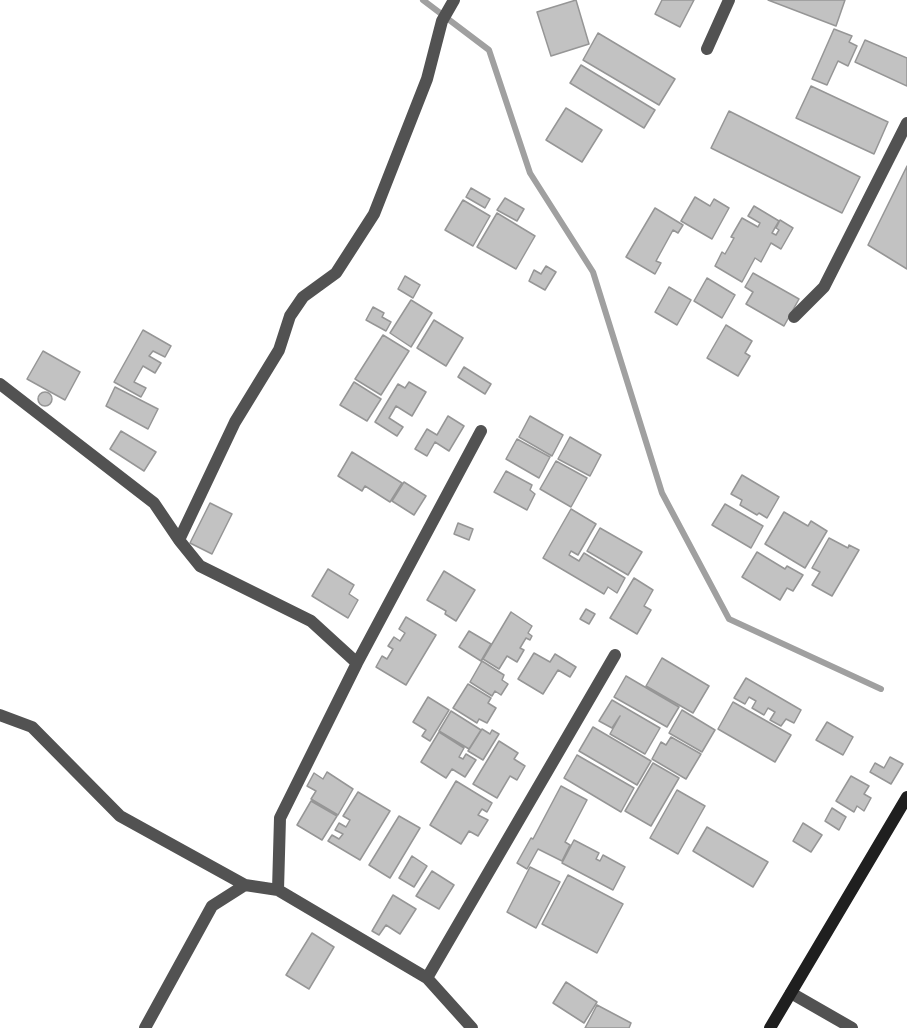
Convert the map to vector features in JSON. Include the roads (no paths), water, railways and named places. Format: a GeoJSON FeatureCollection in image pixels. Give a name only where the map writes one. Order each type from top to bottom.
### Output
{"type":"FeatureCollection","features":[{"type":"Feature","properties":{"kind":"street"},"geometry":{"type":"LineString","coordinates":[[178,540],[235,422],[279,350],[290,316],[303,297],[336,273],[374,214],[427,78],[442,21],[454,0]]}},
{"type":"Feature","properties":{"kind":"street"},"geometry":{"type":"LineString","coordinates":[[706,49],[729,0]]}},
{"type":"Feature","properties":{"kind":"street"},"geometry":{"type":"LineString","coordinates":[[794,317],[825,287],[907,123]]}},
{"type":"Feature","properties":{"kind":"street"},"geometry":{"type":"LineString","coordinates":[[0,384],[154,503],[178,540],[200,566],[311,621],[357,663]]}},
{"type":"Feature","properties":{"kind":"street"},"geometry":{"type":"LineString","coordinates":[[278,890],[280,818],[357,663],[481,431]]}},
{"type":"Feature","properties":{"kind":"street"},"geometry":{"type":"LineString","coordinates":[[427,978],[615,655]]}},
{"type":"Feature","properties":{"kind":"street"},"geometry":{"type":"LineString","coordinates":[[0,715],[32,727],[120,816],[245,885],[278,890],[427,978],[472,1028]]}},
{"type":"Feature","properties":{"kind":"street"},"geometry":{"type":"LineString","coordinates":[[770,1028],[907,797]]}},
{"type":"Feature","properties":{"kind":"street"},"geometry":{"type":"LineString","coordinates":[[145,1028],[212,906],[245,885]]}},
{"type":"Feature","properties":{"kind":"street"},"geometry":{"type":"LineString","coordinates":[[791,993],[852,1028]]}},
{"type":"Feature","properties":{"kind":"waterway"},"geometry":{"type":"LineString","coordinates":[[423,0],[489,50],[530,173],[593,272],[662,493],[729,619],[881,689]]}}]}
